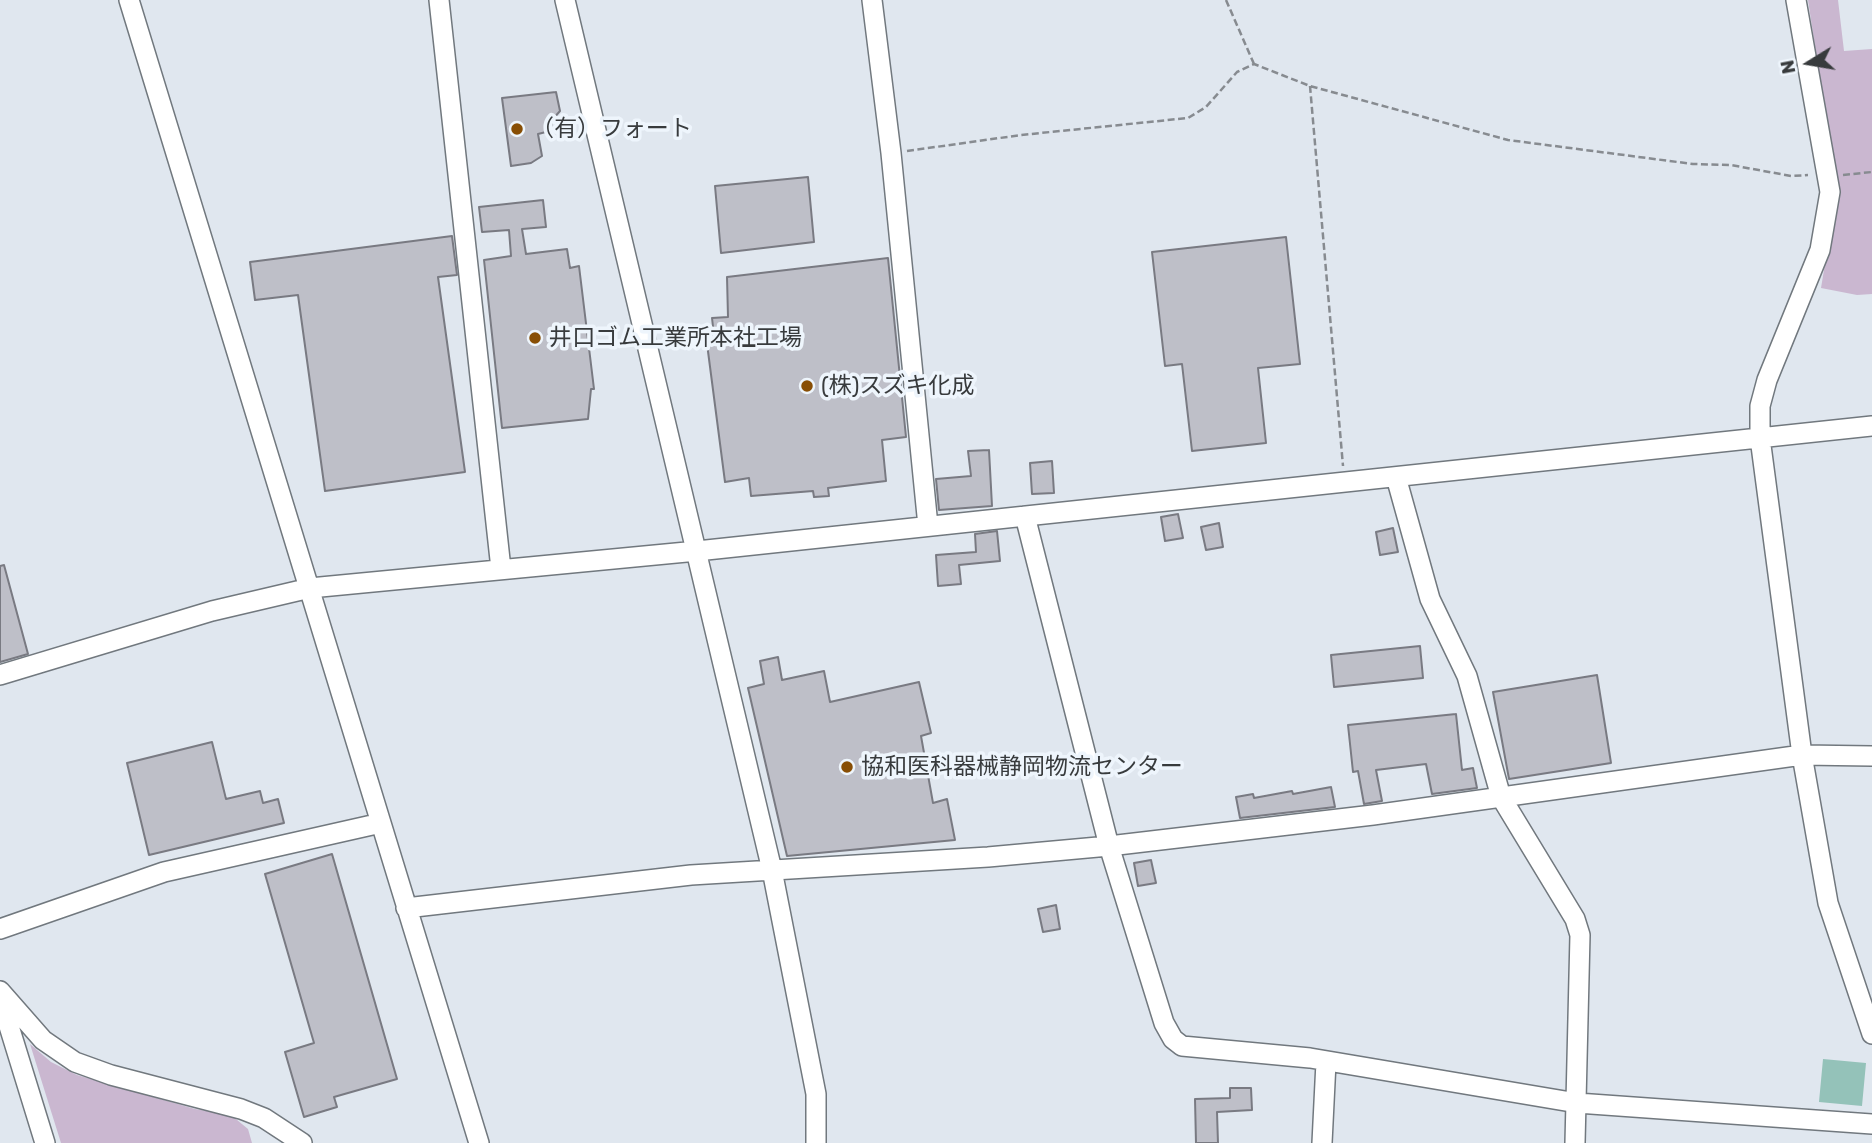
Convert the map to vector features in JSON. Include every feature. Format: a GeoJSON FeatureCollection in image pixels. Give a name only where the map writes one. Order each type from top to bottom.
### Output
{"type":"FeatureCollection","features":[{"type":"Feature","properties":{"kind":"street"},"geometry":{"type":"LineString","coordinates":[[129,0],[479,1143]]}},
{"type":"Feature","properties":{"kind":"street"},"geometry":{"type":"LineString","coordinates":[[439,0],[502,569]]}},
{"type":"Feature","properties":{"kind":"street"},"geometry":{"type":"LineString","coordinates":[[565,0],[772,870],[816,1094],[816,1143]]}},
{"type":"Feature","properties":{"kind":"street"},"geometry":{"type":"LineString","coordinates":[[872,0],[891,153],[928,526]]}},
{"type":"Feature","properties":{"kind":"street"},"geometry":{"type":"LineString","coordinates":[[1796,0],[1827,216],[1820,250],[1767,380],[1760,406],[1760,438],[1802,755],[1828,903],[1872,1034]]}},
{"type":"Feature","properties":{"kind":"street"},"geometry":{"type":"LineString","coordinates":[[0,675],[212,611],[310,588],[697,551],[1872,426]]}},
{"type":"Feature","properties":{"kind":"street"},"geometry":{"type":"LineString","coordinates":[[1396,477],[1430,599],[1467,676],[1501,797],[1575,919],[1580,935],[1575,1143]]}},
{"type":"Feature","properties":{"kind":"street"},"geometry":{"type":"LineString","coordinates":[[1026,516],[1109,846],[1164,1023],[1173,1039],[1186,1048],[1326,1062],[1577,1103],[1872,1124]]}},
{"type":"Feature","properties":{"kind":"street"},"geometry":{"type":"LineString","coordinates":[[406,908],[650,880],[1109,846],[1373,815],[1802,755],[1872,756]]}},
{"type":"Feature","properties":{"kind":"street"},"geometry":{"type":"LineString","coordinates":[[0,929],[164,872],[381,823]]}},
{"type":"Feature","properties":{"kind":"street"},"geometry":{"type":"LineString","coordinates":[[0,990],[43,1041],[75,1062],[111,1075],[241,1109],[264,1118],[302,1143]]}},
{"type":"Feature","properties":{"kind":"street"},"geometry":{"type":"LineString","coordinates":[[0,997],[45,1143]]}},
{"type":"Feature","properties":{"kind":"street"},"geometry":{"type":"LineString","coordinates":[[1322,1143],[1326,1062]]}},
{"type":"Feature","properties":{"kind":"path"},"geometry":{"type":"LineString","coordinates":[[1226,0],[1254,64],[1310,86],[1508,140],[1693,164],[1731,165],[1791,176],[1872,172]]}},
{"type":"Feature","properties":{"kind":"path"},"geometry":{"type":"LineString","coordinates":[[891,153],[1021,135],[1188,118],[1206,107],[1237,72],[1254,64]]}},
{"type":"Feature","properties":{"kind":"path"},"geometry":{"type":"LineString","coordinates":[[1310,86],[1345,482]]}},
{"type":"Feature","properties":{"kind":"shaded area"},"geometry":{"type":"Polygon","coordinates":[[[1808,0],[1838,0],[1844,51],[1872,49],[1872,294],[1857,295],[1821,288],[1837,192],[1808,0]]]}},
{"type":"Feature","properties":{"kind":"shaded area"},"geometry":{"type":"Polygon","coordinates":[[[30,1044],[51,1062],[77,1075],[195,1109],[231,1115],[248,1129],[252,1143],[61,1143],[30,1044]]]}},
{"type":"Feature","properties":{"kind":"shaded area"},"geometry":{"type":"Polygon","coordinates":[[[1823,1059],[1866,1063],[1862,1106],[1819,1102],[1823,1059]]]}},
{"type":"Feature","properties":{"kind":"building","name":"（有）フォート"},"geometry":{"type":"Polygon","coordinates":[[[556,92],[560,111],[553,119],[550,131],[538,134],[542,156],[531,163],[511,166],[502,98],[556,92]]]}},
{"type":"Feature","properties":{"kind":"building"},"geometry":{"type":"Polygon","coordinates":[[[808,177],[814,242],[721,253],[715,186],[808,177]]]}},
{"type":"Feature","properties":{"kind":"building","name":"井口ゴム工業所本社工場"},"geometry":{"type":"Polygon","coordinates":[[[543,200],[546,227],[522,229],[526,254],[567,249],[570,268],[579,266],[594,389],[591,389],[588,419],[502,428],[484,260],[511,256],[509,230],[482,232],[479,207],[543,200]]]}},
{"type":"Feature","properties":{"kind":"building"},"geometry":{"type":"Polygon","coordinates":[[[452,236],[457,275],[438,277],[465,472],[325,491],[298,295],[255,300],[250,262],[452,236]]]}},
{"type":"Feature","properties":{"kind":"building"},"geometry":{"type":"Polygon","coordinates":[[[1286,237],[1300,364],[1258,368],[1266,443],[1192,451],[1182,364],[1165,366],[1152,252],[1286,237]]]}},
{"type":"Feature","properties":{"kind":"building","name":"(株)スズキ化成"},"geometry":{"type":"Polygon","coordinates":[[[888,258],[906,437],[882,440],[886,481],[828,488],[829,496],[814,497],[813,491],[751,496],[749,478],[725,482],[706,336],[714,335],[712,318],[728,317],[727,277],[888,258]]]}},
{"type":"Feature","properties":{"kind":"building"},"geometry":{"type":"Polygon","coordinates":[[[989,450],[992,506],[939,510],[936,479],[971,476],[968,451],[989,450]]]}},
{"type":"Feature","properties":{"kind":"building"},"geometry":{"type":"Polygon","coordinates":[[[1052,461],[1054,493],[1032,494],[1030,463],[1052,461]]]}},
{"type":"Feature","properties":{"kind":"building"},"geometry":{"type":"Polygon","coordinates":[[[1178,514],[1183,538],[1165,541],[1161,517],[1178,514]]]}},
{"type":"Feature","properties":{"kind":"building"},"geometry":{"type":"Polygon","coordinates":[[[1219,523],[1223,547],[1206,550],[1201,527],[1219,523]]]}},
{"type":"Feature","properties":{"kind":"building"},"geometry":{"type":"Polygon","coordinates":[[[1393,528],[1398,552],[1380,555],[1376,532],[1393,528]]]}},
{"type":"Feature","properties":{"kind":"building"},"geometry":{"type":"Polygon","coordinates":[[[997,531],[1000,561],[959,565],[961,584],[938,586],[936,555],[976,552],[975,534],[997,531]]]}},
{"type":"Feature","properties":{"kind":"building"},"geometry":{"type":"Polygon","coordinates":[[[4,565],[28,654],[0,662],[0,566],[4,565]]]}},
{"type":"Feature","properties":{"kind":"building"},"geometry":{"type":"Polygon","coordinates":[[[1420,646],[1423,678],[1334,687],[1331,655],[1420,646]]]}},
{"type":"Feature","properties":{"kind":"building","name":"協和医科器械静岡物流センター"},"geometry":{"type":"Polygon","coordinates":[[[778,657],[782,680],[824,671],[830,702],[919,682],[931,733],[921,736],[933,803],[947,799],[955,840],[787,856],[748,688],[764,684],[760,661],[778,657]]]}},
{"type":"Feature","properties":{"kind":"building"},"geometry":{"type":"Polygon","coordinates":[[[1597,675],[1611,763],[1509,779],[1493,692],[1597,675]]]}},
{"type":"Feature","properties":{"kind":"building"},"geometry":{"type":"Polygon","coordinates":[[[1456,714],[1462,770],[1473,768],[1477,788],[1432,794],[1426,764],[1376,770],[1382,801],[1364,804],[1358,771],[1353,772],[1348,725],[1456,714]]]}},
{"type":"Feature","properties":{"kind":"building"},"geometry":{"type":"Polygon","coordinates":[[[212,742],[226,799],[260,791],[263,803],[278,799],[284,823],[149,855],[127,763],[212,742]]]}},
{"type":"Feature","properties":{"kind":"building"},"geometry":{"type":"Polygon","coordinates":[[[1331,787],[1335,807],[1240,818],[1236,797],[1253,794],[1254,798],[1292,791],[1293,794],[1331,787]]]}},
{"type":"Feature","properties":{"kind":"building"},"geometry":{"type":"Polygon","coordinates":[[[332,854],[397,1079],[334,1097],[337,1107],[304,1117],[285,1052],[314,1043],[265,874],[332,854]]]}},
{"type":"Feature","properties":{"kind":"building"},"geometry":{"type":"Polygon","coordinates":[[[1151,860],[1156,883],[1138,886],[1134,863],[1151,860]]]}},
{"type":"Feature","properties":{"kind":"building"},"geometry":{"type":"Polygon","coordinates":[[[1056,905],[1060,929],[1043,932],[1038,909],[1056,905]]]}},
{"type":"Feature","properties":{"kind":"building"},"geometry":{"type":"Polygon","coordinates":[[[1230,1088],[1251,1088],[1252,1110],[1217,1112],[1218,1143],[1196,1143],[1195,1099],[1230,1098],[1230,1088]]]}},
{"type":"Feature","properties":{"kind":"place","name":"（有）フォート"},"geometry":{"type":"Point","coordinates":[517,129]}},
{"type":"Feature","properties":{"kind":"place","name":"井口ゴム工業所本社工場"},"geometry":{"type":"Point","coordinates":[535,338]}},
{"type":"Feature","properties":{"kind":"place","name":"(株)スズキ化成"},"geometry":{"type":"Point","coordinates":[807,386]}},
{"type":"Feature","properties":{"kind":"place","name":"協和医科器械静岡物流センター"},"geometry":{"type":"Point","coordinates":[847,767]}}]}
